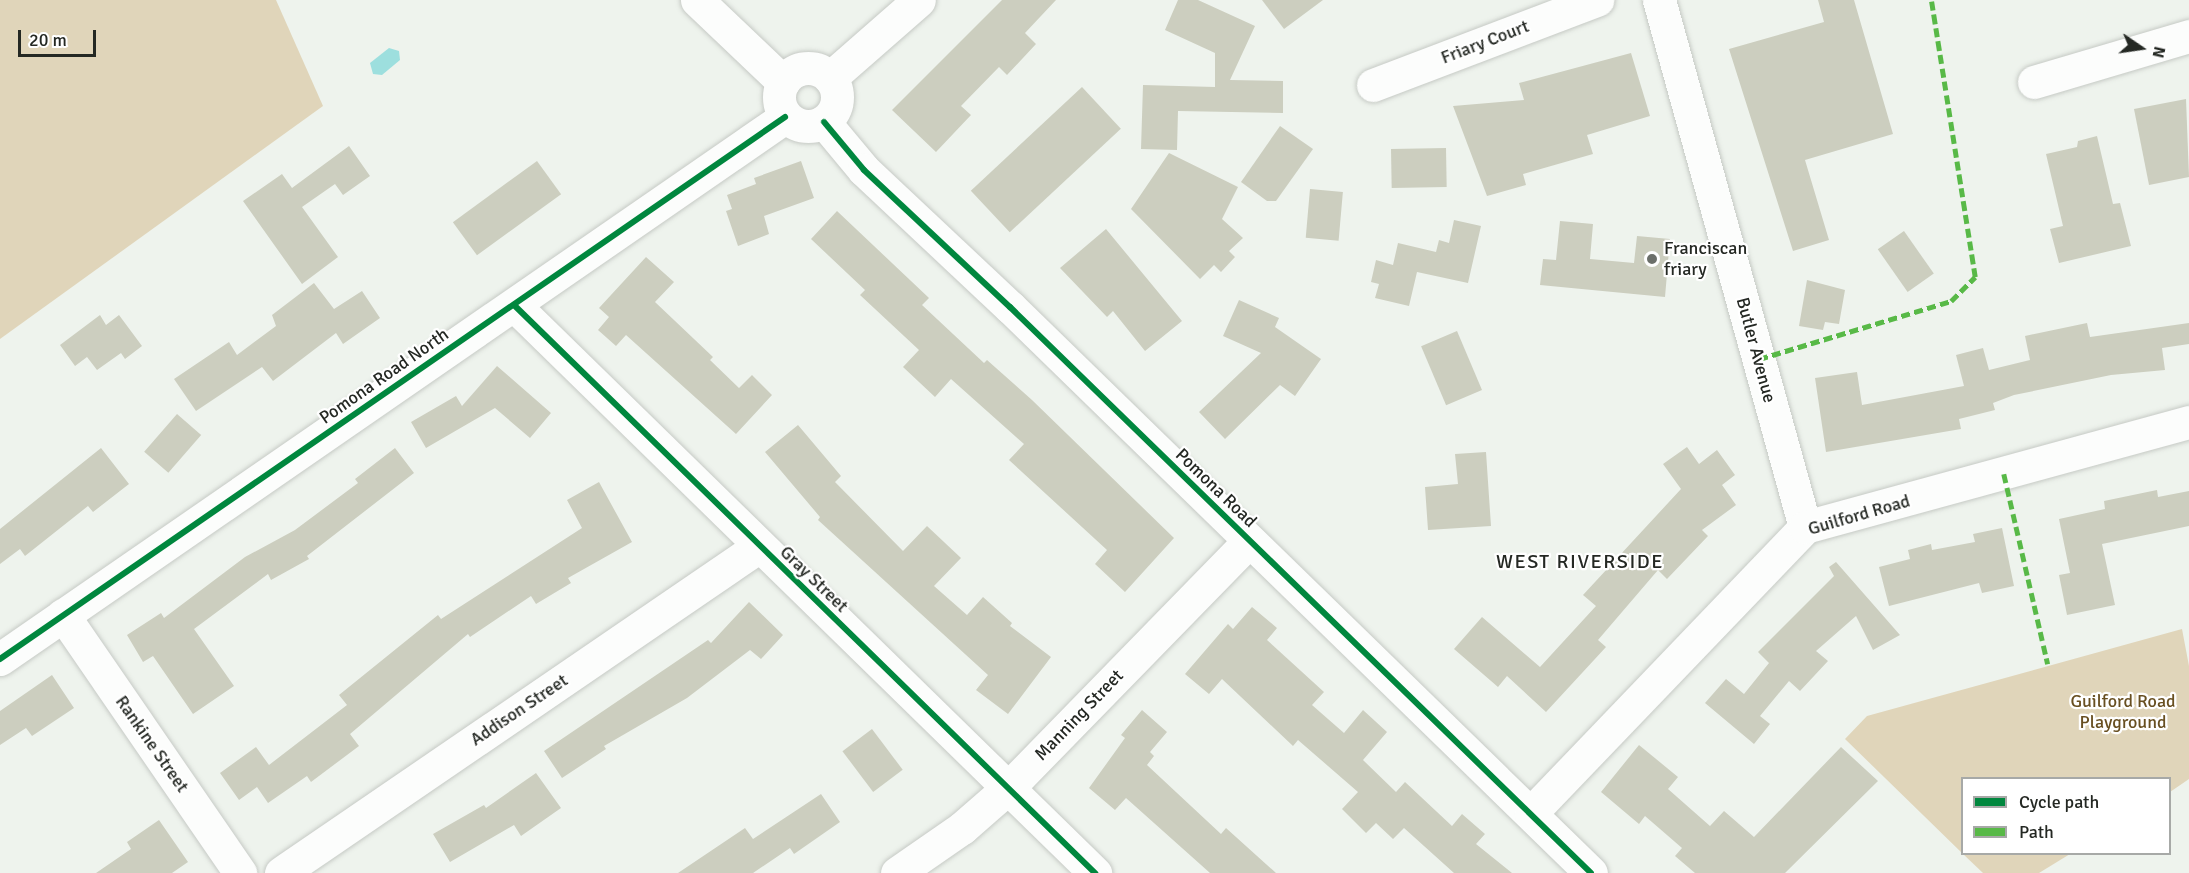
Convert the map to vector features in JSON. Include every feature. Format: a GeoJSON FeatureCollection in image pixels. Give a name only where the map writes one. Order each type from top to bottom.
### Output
{"type":"FeatureCollection","features":[{"type":"Feature","properties":{"kind":"street"},"geometry":{"type":"LineString","coordinates":[[697,0],[783,82]]}},
{"type":"Feature","properties":{"kind":"street"},"geometry":{"type":"LineString","coordinates":[[830,78],[919,0]]}},
{"type":"Feature","properties":{"kind":"street","name":"Friary Court"},"geometry":{"type":"LineString","coordinates":[[1373,85],[1597,0]]}},
{"type":"Feature","properties":{"kind":"street","name":"Butler Avenue"},"geometry":{"type":"LineString","coordinates":[[1659,0],[1805,527]]}},
{"type":"Feature","properties":{"kind":"street"},"geometry":{"type":"LineString","coordinates":[[2034,82],[2189,36]]}},
{"type":"Feature","properties":{"kind":"street"},"geometry":{"type":"LineString","coordinates":[[806,68],[830,78],[837,96],[832,115],[824,122],[800,126],[786,117],[778,100],[783,82],[796,70],[806,68]]}},
{"type":"Feature","properties":{"kind":"street","name":"Pomona Road North"},"geometry":{"type":"LineString","coordinates":[[0,658],[786,117]]}},
{"type":"Feature","properties":{"kind":"street","name":"Pomona Road"},"geometry":{"type":"LineString","coordinates":[[824,122],[864,170],[1591,873]]}},
{"type":"Feature","properties":{"kind":"street","name":"Gray Street"},"geometry":{"type":"LineString","coordinates":[[514,305],[758,547],[1009,787],[1095,873]]}},
{"type":"Feature","properties":{"kind":"street","name":"Guilford Road"},"geometry":{"type":"LineString","coordinates":[[1531,813],[1805,527],[2189,422]]}},
{"type":"Feature","properties":{"kind":"street","name":"Manning Street"},"geometry":{"type":"LineString","coordinates":[[897,873],[962,828],[1009,787],[1249,541]]}},
{"type":"Feature","properties":{"kind":"street","name":"Addison Street"},"geometry":{"type":"LineString","coordinates":[[280,873],[758,547]]}},
{"type":"Feature","properties":{"kind":"street","name":"Rankine Street"},"geometry":{"type":"LineString","coordinates":[[63,615],[240,873]]}},
{"type":"Feature","properties":{"kind":"green space"},"geometry":{"type":"Polygon","coordinates":[[[0,0],[276,0],[323,106],[0,339],[0,0]]]}},
{"type":"Feature","properties":{"kind":"green space","name":"Guilford Road Playground"},"geometry":{"type":"Polygon","coordinates":[[[2182,629],[2189,666],[2189,779],[2171,791],[2171,777],[1961,777],[1961,852],[1845,739],[1867,716],[2182,629]]]}},
{"type":"Feature","properties":{"kind":"green space"},"geometry":{"type":"Polygon","coordinates":[[[1964,855],[2068,855],[2039,873],[1983,873],[1964,855]]]}},
{"type":"Feature","properties":{"kind":"water"},"geometry":{"type":"Polygon","coordinates":[[[389,48],[399,51],[400,60],[382,75],[373,74],[370,63],[389,48]]]}},
{"type":"Feature","properties":{"kind":"building"},"geometry":{"type":"Polygon","coordinates":[[[1002,0],[1056,0],[1025,33],[1036,44],[1007,75],[999,67],[961,106],[971,115],[936,152],[892,110],[1002,0]]]}},
{"type":"Feature","properties":{"kind":"building"},"geometry":{"type":"Polygon","coordinates":[[[1178,0],[1198,0],[1255,26],[1230,80],[1283,81],[1283,113],[1178,111],[1177,150],[1141,149],[1143,85],[1215,87],[1215,53],[1165,30],[1178,0]]]}},
{"type":"Feature","properties":{"kind":"building"},"geometry":{"type":"Polygon","coordinates":[[[1262,0],[1323,0],[1284,29],[1262,0]]]}},
{"type":"Feature","properties":{"kind":"building"},"geometry":{"type":"Polygon","coordinates":[[[1818,0],[1854,0],[1893,134],[1805,160],[1829,240],[1793,251],[1729,49],[1824,22],[1818,0]]]}},
{"type":"Feature","properties":{"kind":"building"},"geometry":{"type":"Polygon","coordinates":[[[1631,53],[1650,116],[1587,135],[1593,154],[1523,174],[1526,185],[1487,196],[1453,106],[1524,100],[1519,83],[1631,53]]]}},
{"type":"Feature","properties":{"kind":"building"},"geometry":{"type":"Polygon","coordinates":[[[1082,87],[1121,129],[1010,232],[971,191],[1082,87]]]}},
{"type":"Feature","properties":{"kind":"building"},"geometry":{"type":"Polygon","coordinates":[[[2186,99],[2189,177],[2149,185],[2134,109],[2186,99]]]}},
{"type":"Feature","properties":{"kind":"building"},"geometry":{"type":"Polygon","coordinates":[[[1280,126],[1313,149],[1276,201],[1267,201],[1241,182],[1280,126]]]}},
{"type":"Feature","properties":{"kind":"building"},"geometry":{"type":"Polygon","coordinates":[[[2097,136],[2113,204],[2120,203],[2131,246],[2059,263],[2050,229],[2063,226],[2046,154],[2077,147],[2078,141],[2097,136]]]}},
{"type":"Feature","properties":{"kind":"building"},"geometry":{"type":"Polygon","coordinates":[[[349,146],[370,176],[343,195],[335,184],[302,207],[338,257],[302,284],[243,201],[282,174],[292,188],[349,146]]]}},
{"type":"Feature","properties":{"kind":"building"},"geometry":{"type":"Polygon","coordinates":[[[1446,148],[1447,187],[1392,188],[1391,149],[1446,148]]]}},
{"type":"Feature","properties":{"kind":"building"},"geometry":{"type":"Polygon","coordinates":[[[1169,153],[1238,187],[1222,219],[1243,238],[1229,251],[1235,257],[1221,272],[1214,265],[1200,279],[1131,209],[1169,153]]]}},
{"type":"Feature","properties":{"kind":"building"},"geometry":{"type":"Polygon","coordinates":[[[537,161],[561,194],[477,255],[453,222],[537,161]]]}},
{"type":"Feature","properties":{"kind":"building"},"geometry":{"type":"Polygon","coordinates":[[[801,161],[814,198],[764,216],[769,234],[738,246],[726,211],[732,209],[727,195],[756,184],[754,178],[801,161]]]}},
{"type":"Feature","properties":{"kind":"building"},"geometry":{"type":"Polygon","coordinates":[[[1310,189],[1343,192],[1339,241],[1306,238],[1310,189]]]}},
{"type":"Feature","properties":{"kind":"building"},"geometry":{"type":"Polygon","coordinates":[[[837,211],[929,298],[922,305],[984,363],[987,360],[1032,400],[1174,538],[1125,592],[1095,564],[1107,550],[1009,460],[1024,444],[951,379],[935,397],[903,367],[919,350],[860,295],[865,290],[811,239],[837,211]]]}},
{"type":"Feature","properties":{"kind":"building"},"geometry":{"type":"Polygon","coordinates":[[[1454,220],[1481,226],[1468,283],[1417,272],[1409,306],[1375,298],[1379,284],[1371,282],[1376,260],[1393,265],[1398,243],[1436,252],[1439,240],[1449,243],[1454,220]]]}},
{"type":"Feature","properties":{"kind":"building","name":"Franciscan friary"},"geometry":{"type":"Polygon","coordinates":[[[1560,221],[1593,224],[1590,259],[1634,263],[1637,236],[1670,239],[1665,297],[1540,285],[1543,259],[1556,260],[1560,221]]]}},
{"type":"Feature","properties":{"kind":"building"},"geometry":{"type":"Polygon","coordinates":[[[1106,229],[1182,321],[1145,351],[1113,311],[1107,317],[1060,268],[1106,229]]]}},
{"type":"Feature","properties":{"kind":"building"},"geometry":{"type":"Polygon","coordinates":[[[1904,231],[1934,274],[1908,292],[1878,249],[1904,231]]]}},
{"type":"Feature","properties":{"kind":"building"},"geometry":{"type":"Polygon","coordinates":[[[646,257],[674,282],[655,302],[713,357],[710,360],[739,388],[752,375],[772,395],[736,434],[626,335],[616,346],[598,330],[609,317],[599,308],[646,257]]]}},
{"type":"Feature","properties":{"kind":"building"},"geometry":{"type":"Polygon","coordinates":[[[1807,280],[1845,290],[1839,324],[1825,322],[1823,330],[1799,326],[1807,280]]]}},
{"type":"Feature","properties":{"kind":"building"},"geometry":{"type":"Polygon","coordinates":[[[314,283],[334,309],[362,291],[380,318],[343,344],[336,333],[273,381],[262,367],[196,411],[174,379],[229,342],[237,355],[276,326],[272,315],[314,283]]]}},
{"type":"Feature","properties":{"kind":"building"},"geometry":{"type":"Polygon","coordinates":[[[1239,300],[1279,318],[1275,327],[1321,359],[1295,396],[1280,385],[1225,439],[1199,412],[1261,353],[1223,336],[1239,300]]]}},
{"type":"Feature","properties":{"kind":"building"},"geometry":{"type":"Polygon","coordinates":[[[100,315],[106,325],[119,315],[142,346],[125,359],[121,353],[97,370],[87,357],[75,366],[60,345],[100,315]]]}},
{"type":"Feature","properties":{"kind":"building"},"geometry":{"type":"Polygon","coordinates":[[[2087,323],[2090,337],[2189,323],[2189,344],[2162,348],[2165,370],[2111,375],[2014,395],[1993,403],[1995,410],[1959,419],[1961,429],[1826,452],[1815,378],[1857,372],[1862,405],[1964,386],[1956,355],[1983,348],[1989,370],[2030,360],[2025,336],[2087,323]]]}},
{"type":"Feature","properties":{"kind":"building"},"geometry":{"type":"Polygon","coordinates":[[[1457,331],[1482,390],[1446,405],[1421,346],[1457,331]]]}},
{"type":"Feature","properties":{"kind":"building"},"geometry":{"type":"Polygon","coordinates":[[[497,366],[551,413],[530,438],[495,408],[426,448],[411,422],[456,396],[462,406],[497,366]]]}},
{"type":"Feature","properties":{"kind":"building"},"geometry":{"type":"Polygon","coordinates":[[[177,414],[201,435],[168,473],[144,452],[177,414]]]}},
{"type":"Feature","properties":{"kind":"building"},"geometry":{"type":"Polygon","coordinates":[[[798,425],[841,476],[835,482],[903,551],[927,526],[961,558],[934,586],[967,615],[983,597],[1012,623],[1010,626],[1051,657],[1008,714],[976,690],[988,675],[818,520],[820,517],[765,452],[798,425]]]}},
{"type":"Feature","properties":{"kind":"building"},"geometry":{"type":"Polygon","coordinates":[[[1687,447],[1699,464],[1717,450],[1735,475],[1722,485],[1736,505],[1702,530],[1708,536],[1667,579],[1658,570],[1598,640],[1606,647],[1546,712],[1507,676],[1498,687],[1454,649],[1482,617],[1540,667],[1596,606],[1583,595],[1681,489],[1663,464],[1687,447]]]}},
{"type":"Feature","properties":{"kind":"building"},"geometry":{"type":"Polygon","coordinates":[[[101,448],[129,484],[93,512],[88,506],[25,556],[20,549],[0,564],[0,529],[101,448]]]}},
{"type":"Feature","properties":{"kind":"building"},"geometry":{"type":"Polygon","coordinates":[[[395,448],[414,473],[307,556],[309,559],[271,580],[268,574],[194,629],[234,686],[193,714],[153,656],[143,662],[127,635],[161,613],[164,618],[245,557],[295,530],[358,483],[355,479],[395,448]]]}},
{"type":"Feature","properties":{"kind":"building"},"geometry":{"type":"Polygon","coordinates":[[[1486,452],[1491,526],[1428,530],[1425,487],[1458,484],[1455,454],[1486,452]]]}},
{"type":"Feature","properties":{"kind":"building"},"geometry":{"type":"Polygon","coordinates":[[[599,482],[632,542],[568,578],[571,583],[536,604],[531,596],[470,637],[468,634],[350,734],[359,746],[311,782],[307,776],[268,803],[257,787],[239,800],[220,773],[256,747],[269,765],[347,705],[339,695],[438,615],[441,619],[582,528],[567,500],[599,482]]]}},
{"type":"Feature","properties":{"kind":"building"},"geometry":{"type":"Polygon","coordinates":[[[2157,490],[2158,497],[2189,491],[2189,526],[2102,544],[2115,605],[2067,615],[2059,575],[2070,573],[2059,519],[2105,509],[2104,501],[2157,490]]]}},
{"type":"Feature","properties":{"kind":"building"},"geometry":{"type":"Polygon","coordinates":[[[2002,528],[2014,586],[1982,593],[1979,583],[1889,606],[1879,567],[1910,559],[1908,550],[1931,544],[1932,550],[1975,542],[1973,534],[2002,528]]]}},
{"type":"Feature","properties":{"kind":"building"},"geometry":{"type":"Polygon","coordinates":[[[1836,562],[1900,635],[1873,650],[1856,616],[1816,651],[1828,661],[1800,691],[1789,681],[1760,716],[1770,724],[1754,744],[1705,703],[1726,679],[1744,694],[1769,663],[1758,652],[1834,576],[1829,567],[1836,562]]]}},
{"type":"Feature","properties":{"kind":"building"},"geometry":{"type":"Polygon","coordinates":[[[749,602],[783,635],[761,659],[750,650],[687,698],[604,746],[606,749],[562,778],[544,751],[708,640],[711,643],[749,602]]]}},
{"type":"Feature","properties":{"kind":"building"},"geometry":{"type":"Polygon","coordinates":[[[1252,607],[1277,628],[1267,640],[1324,692],[1312,705],[1344,733],[1363,710],[1387,732],[1363,760],[1396,792],[1405,782],[1452,826],[1462,814],[1485,834],[1476,844],[1512,873],[1454,873],[1404,828],[1393,839],[1376,823],[1366,833],[1342,809],[1358,792],[1298,740],[1293,746],[1222,679],[1209,694],[1185,674],[1228,624],[1233,629],[1252,607]]]}},
{"type":"Feature","properties":{"kind":"building"},"geometry":{"type":"Polygon","coordinates":[[[52,675],[74,708],[32,736],[26,728],[0,745],[0,711],[52,675]]]}},
{"type":"Feature","properties":{"kind":"building"},"geometry":{"type":"Polygon","coordinates":[[[1142,710],[1167,732],[1150,752],[1154,756],[1147,765],[1221,834],[1226,828],[1276,873],[1210,873],[1126,798],[1115,810],[1089,788],[1125,738],[1121,735],[1142,710]]]}},
{"type":"Feature","properties":{"kind":"building"},"geometry":{"type":"Polygon","coordinates":[[[872,729],[903,770],[873,792],[842,751],[872,729]]]}},
{"type":"Feature","properties":{"kind":"building"},"geometry":{"type":"Polygon","coordinates":[[[1639,745],[1678,777],[1668,789],[1710,826],[1724,811],[1754,837],[1841,747],[1878,781],[1785,873],[1695,873],[1675,856],[1682,848],[1645,816],[1639,824],[1601,792],[1639,745]]]}},
{"type":"Feature","properties":{"kind":"building"},"geometry":{"type":"Polygon","coordinates":[[[536,773],[561,808],[521,836],[514,825],[450,862],[433,834],[484,805],[486,808],[536,773]]]}},
{"type":"Feature","properties":{"kind":"building"},"geometry":{"type":"Polygon","coordinates":[[[821,794],[840,822],[794,854],[790,848],[753,873],[678,873],[745,828],[753,839],[821,794]]]}},
{"type":"Feature","properties":{"kind":"building"},"geometry":{"type":"Polygon","coordinates":[[[159,820],[188,862],[172,873],[96,873],[131,849],[127,842],[159,820]]]}},
{"type":"Feature","properties":{"kind":"marked path"},"geometry":{"type":"LineString","coordinates":[[1759,359],[1951,301],[1975,277],[1931,0]]}},
{"type":"Feature","properties":{"kind":"marked path"},"geometry":{"type":"LineString","coordinates":[[2004,474],[2048,664]]}},
{"type":"Feature","properties":{"kind":"cycle path"},"geometry":{"type":"LineString","coordinates":[[0,659],[785,117]]}},
{"type":"Feature","properties":{"kind":"cycle path"},"geometry":{"type":"LineString","coordinates":[[824,122],[864,170],[1010,307],[1591,873]]}},
{"type":"Feature","properties":{"kind":"cycle path"},"geometry":{"type":"LineString","coordinates":[[514,305],[1095,873]]}},
{"type":"Feature","properties":{"kind":"place","name":"Franciscan friary"},"geometry":{"type":"Point","coordinates":[1652,259]}},
{"type":"Feature","properties":{"kind":"district","name":"WEST RIVERSIDE"},"geometry":{"type":"Point","coordinates":[1580,561]}}]}
